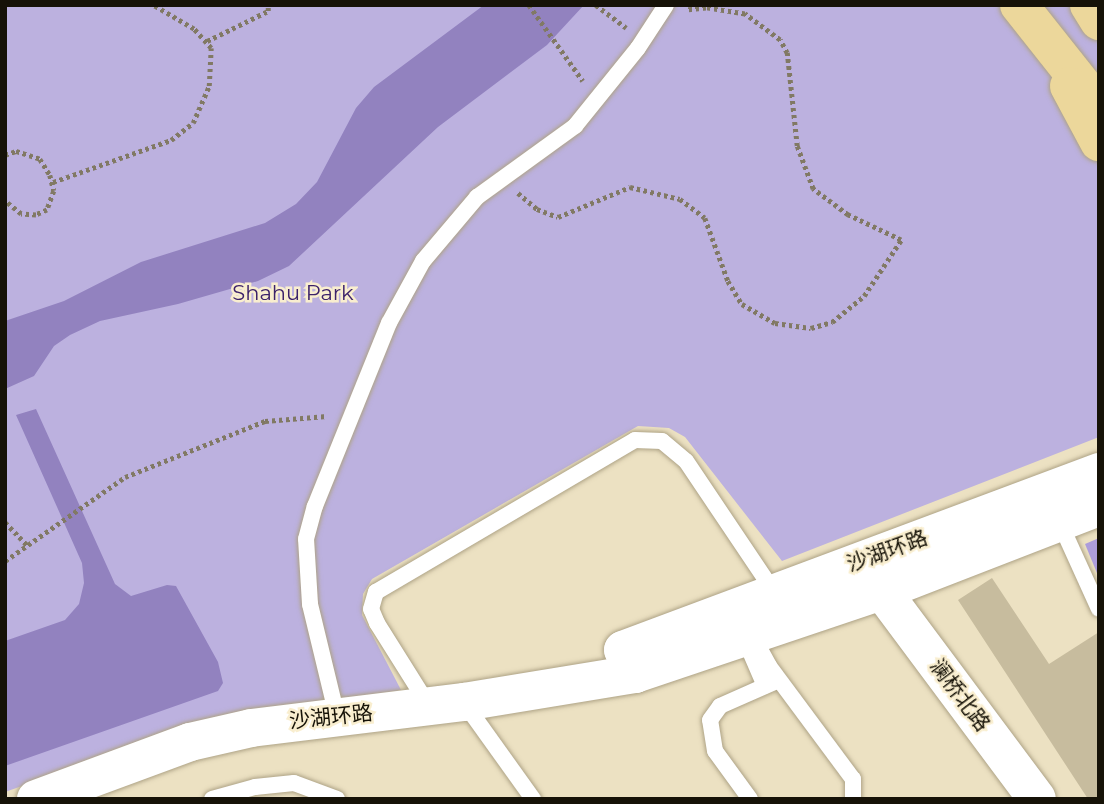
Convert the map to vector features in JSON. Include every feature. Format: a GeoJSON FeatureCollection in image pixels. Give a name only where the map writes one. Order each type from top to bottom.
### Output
{"type":"FeatureCollection","features":[{"type":"Feature","properties":{"kind":"main road"},"geometry":{"type":"LineString","coordinates":[[1019,5],[1099,106]]}},
{"type":"Feature","properties":{"kind":"main road"},"geometry":{"type":"LineString","coordinates":[[1090,5],[1099,12]]}},
{"type":"Feature","properties":{"kind":"main road"},"geometry":{"type":"LineString","coordinates":[[1090,5],[1099,21]]}},
{"type":"Feature","properties":{"kind":"main road"},"geometry":{"type":"LineString","coordinates":[[1044,37],[1099,142]]}},
{"type":"Feature","properties":{"kind":"street","name":"沙湖环路"},"geometry":{"type":"LineString","coordinates":[[635,674],[623,650],[1099,472]]}},
{"type":"Feature","properties":{"kind":"street","name":"沙湖环路"},"geometry":{"type":"LineString","coordinates":[[36,799],[190,742],[251,728],[447,705],[635,674],[882,592],[1099,507]]}},
{"type":"Feature","properties":{"kind":"street","name":"澜桥北路"},"geometry":{"type":"LineString","coordinates":[[882,592],[1037,799]]}},
{"type":"Feature","properties":{"kind":"lane"},"geometry":{"type":"LineString","coordinates":[[337,716],[310,604],[305,556],[315,506],[389,323],[417,271],[477,197],[545,151],[597,100],[662,12]]}},
{"type":"Feature","properties":{"kind":"lane"},"geometry":{"type":"LineString","coordinates":[[533,799],[377,623],[371,609],[376,592],[635,440],[662,441],[686,461],[774,592]]}},
{"type":"Feature","properties":{"kind":"lane"},"geometry":{"type":"LineString","coordinates":[[1060,523],[1099,609]]}},
{"type":"Feature","properties":{"kind":"lane"},"geometry":{"type":"LineString","coordinates":[[748,636],[772,683],[853,779],[853,799]]}},
{"type":"Feature","properties":{"kind":"lane"},"geometry":{"type":"LineString","coordinates":[[750,799],[715,751],[708,729],[715,709],[772,683]]}},
{"type":"Feature","properties":{"kind":"lane"},"geometry":{"type":"LineString","coordinates":[[212,799],[255,787],[295,783],[337,799]]}},
{"type":"Feature","properties":{"kind":"path"},"geometry":{"type":"LineString","coordinates":[[53,182],[171,140],[190,128],[212,73],[206,41],[153,5]]}},
{"type":"Feature","properties":{"kind":"path"},"geometry":{"type":"LineString","coordinates":[[206,41],[268,11],[268,5]]}},
{"type":"Feature","properties":{"kind":"path"},"geometry":{"type":"LineString","coordinates":[[528,5],[597,100]]}},
{"type":"Feature","properties":{"kind":"path"},"geometry":{"type":"LineString","coordinates":[[596,5],[643,41]]}},
{"type":"Feature","properties":{"kind":"path"},"geometry":{"type":"LineString","coordinates":[[503,180],[551,216],[565,215],[617,189],[630,187],[662,192],[695,207],[712,232],[728,281],[742,304],[775,323],[811,328],[832,322],[864,296],[901,240],[848,215],[813,189],[797,146],[787,53],[780,40],[758,21],[726,10],[662,12]]}},
{"type":"Feature","properties":{"kind":"path"},"geometry":{"type":"LineString","coordinates":[[5,155],[16,151],[33,156],[47,166],[53,182],[52,199],[42,213],[21,214],[5,201]]}},
{"type":"Feature","properties":{"kind":"path"},"geometry":{"type":"LineString","coordinates":[[5,561],[125,477],[265,421],[306,415],[352,417]]}},
{"type":"Feature","properties":{"kind":"path"},"geometry":{"type":"LineString","coordinates":[[5,522],[28,546]]}},
{"type":"Feature","properties":{"kind":"green space","name":"Shahu Park"},"geometry":{"type":"Polygon","coordinates":[[[5,5],[1099,5],[1099,437],[782,561],[685,437],[669,428],[638,426],[372,579],[363,594],[362,615],[401,690],[186,728],[5,792],[5,5]]]}},
{"type":"Feature","properties":{"kind":"shaded area"},"geometry":{"type":"Polygon","coordinates":[[[484,5],[584,5],[547,45],[438,127],[289,266],[258,281],[178,304],[100,321],[54,346],[34,376],[5,389],[5,321],[64,301],[141,262],[265,223],[296,204],[317,182],[356,108],[374,87],[484,5]]]}},
{"type":"Feature","properties":{"kind":"shaded area"},"geometry":{"type":"Polygon","coordinates":[[[36,409],[115,584],[131,596],[167,585],[176,586],[218,662],[223,683],[218,691],[5,766],[5,641],[65,620],[79,604],[84,583],[82,563],[16,415],[36,409]]]}},
{"type":"Feature","properties":{"kind":"shaded area"},"geometry":{"type":"Polygon","coordinates":[[[1099,538],[1099,578],[1085,544],[1099,538]]]}},
{"type":"Feature","properties":{"kind":"building"},"geometry":{"type":"Polygon","coordinates":[[[992,578],[1049,664],[1099,632],[1099,799],[1088,799],[958,600],[992,578]]]}}]}
